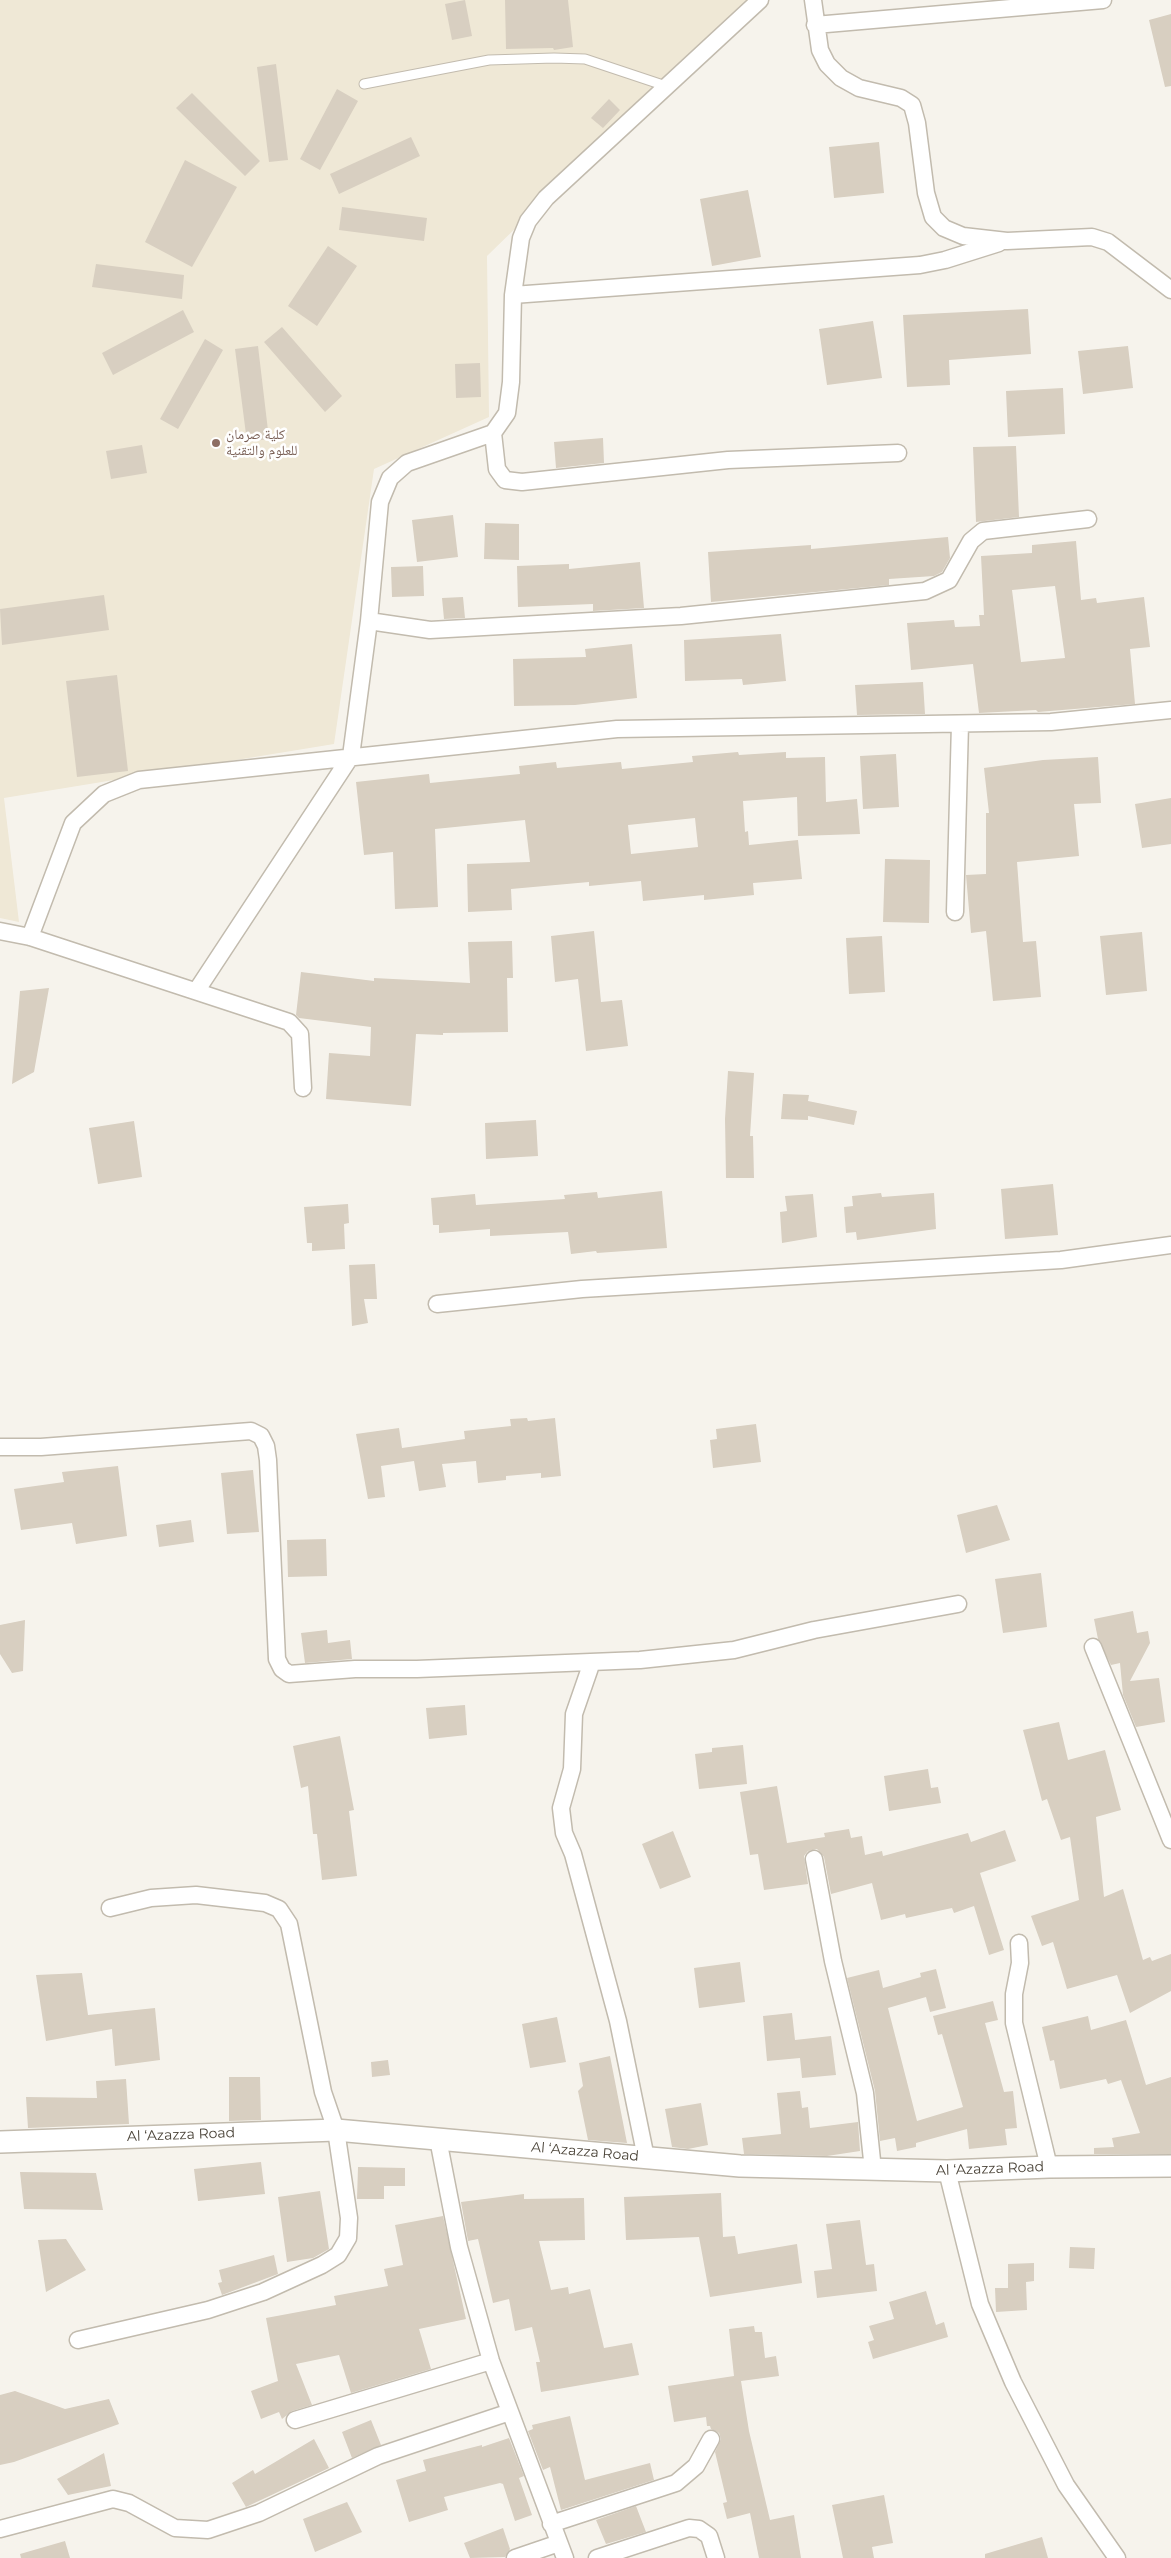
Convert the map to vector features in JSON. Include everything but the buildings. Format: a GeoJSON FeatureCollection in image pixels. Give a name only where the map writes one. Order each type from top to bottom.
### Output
{"type":"FeatureCollection","features":[{"type":"Feature","properties":{"kind":"street"},"geometry":{"type":"LineString","coordinates":[[197,990],[351,756],[369,621],[380,502],[390,478],[407,463],[493,433],[508,413],[511,382],[513,295],[520,238],[536,208],[760,0]]}},
{"type":"Feature","properties":{"kind":"street"},"geometry":{"type":"LineString","coordinates":[[813,0],[820,50],[827,64],[842,78],[860,88],[901,98],[912,105],[917,123],[926,192],[933,217],[944,228],[963,236],[1007,240],[1082,237],[1108,242],[1171,290]]}},
{"type":"Feature","properties":{"kind":"street"},"geometry":{"type":"LineString","coordinates":[[815,25],[1103,0]]}},
{"type":"Feature","properties":{"kind":"street"},"geometry":{"type":"LineString","coordinates":[[513,295],[920,265],[945,260],[1007,240]]}},
{"type":"Feature","properties":{"kind":"street"},"geometry":{"type":"LineString","coordinates":[[493,433],[497,469],[505,480],[522,482],[728,460],[898,454]]}},
{"type":"Feature","properties":{"kind":"street"},"geometry":{"type":"LineString","coordinates":[[369,621],[440,629],[681,616],[926,592],[949,580],[971,541],[982,531],[1088,519]]}},
{"type":"Feature","properties":{"kind":"street"},"geometry":{"type":"LineString","coordinates":[[30,937],[73,823],[104,794],[139,780],[617,729],[1051,722],[1171,710]]}},
{"type":"Feature","properties":{"kind":"street"},"geometry":{"type":"LineString","coordinates":[[955,912],[960,724]]}},
{"type":"Feature","properties":{"kind":"street"},"geometry":{"type":"LineString","coordinates":[[0,931],[30,937],[197,990],[289,1022],[300,1034],[302,1088]]}},
{"type":"Feature","properties":{"kind":"street"},"geometry":{"type":"LineString","coordinates":[[437,1304],[582,1289],[1061,1260],[1171,1246]]}},
{"type":"Feature","properties":{"kind":"street"},"geometry":{"type":"LineString","coordinates":[[0,1447],[41,1447],[251,1431],[261,1436],[266,1446],[268,1460],[277,1660],[289,1674],[355,1669],[417,1669],[640,1660],[734,1650],[814,1630],[958,1604]]}},
{"type":"Feature","properties":{"kind":"street"},"geometry":{"type":"LineString","coordinates":[[1093,1647],[1171,1840]]}},
{"type":"Feature","properties":{"kind":"street"},"geometry":{"type":"LineString","coordinates":[[592,1662],[574,1714],[572,1769],[561,1808],[564,1833],[573,1854],[618,2021],[646,2158]]}},
{"type":"Feature","properties":{"kind":"street"},"geometry":{"type":"LineString","coordinates":[[814,1859],[833,1961],[865,2092],[873,2170]]}},
{"type":"Feature","properties":{"kind":"street"},"geometry":{"type":"LineString","coordinates":[[78,2340],[208,2310],[263,2292],[322,2265],[338,2254],[348,2238],[349,2218],[336,2130],[322,2092],[289,1924],[279,1909],[265,1902],[196,1896],[151,1898],[110,1908]]}},
{"type":"Feature","properties":{"kind":"street"},"geometry":{"type":"LineString","coordinates":[[1019,1943],[1020,1963],[1014,1994],[1014,2023],[1049,2167]]}},
{"type":"Feature","properties":{"kind":"street","name":"Al ‘Azazza Road"},"geometry":{"type":"LineString","coordinates":[[0,2142],[336,2130],[740,2166],[947,2171],[1049,2167],[1171,2166]]}},
{"type":"Feature","properties":{"kind":"street"},"geometry":{"type":"LineString","coordinates":[[438,2139],[459,2247],[491,2361],[562,2551],[515,2558]]}},
{"type":"Feature","properties":{"kind":"street"},"geometry":{"type":"LineString","coordinates":[[947,2171],[980,2304],[1013,2382],[1066,2485],[1117,2558]]}},
{"type":"Feature","properties":{"kind":"street"},"geometry":{"type":"LineString","coordinates":[[295,2420],[491,2361]]}},
{"type":"Feature","properties":{"kind":"street"},"geometry":{"type":"LineString","coordinates":[[0,2529],[113,2499],[129,2503],[175,2528],[208,2530],[259,2513],[378,2456],[510,2412]]}},
{"type":"Feature","properties":{"kind":"street"},"geometry":{"type":"LineString","coordinates":[[551,2524],[676,2483],[696,2466],[711,2439]]}},
{"type":"Feature","properties":{"kind":"street"},"geometry":{"type":"LineString","coordinates":[[596,2558],[689,2528],[699,2529],[709,2536],[716,2558]]}},
{"type":"Feature","properties":{"kind":"lane"},"geometry":{"type":"LineString","coordinates":[[364,84],[489,60],[585,58],[666,86]]}},
{"type":"Feature","properties":{"kind":"shaded area","name":"كلية صرمان للعلوم والتقنية"},"geometry":{"type":"Polygon","coordinates":[[[0,0],[750,0],[487,256],[489,417],[374,469],[334,744],[4,798],[19,922],[0,918],[0,0]]]}},
{"type":"Feature","properties":{"kind":"place","name":"كلية صرمان للعلوم والتقنية"},"geometry":{"type":"Point","coordinates":[216,443]}}]}
